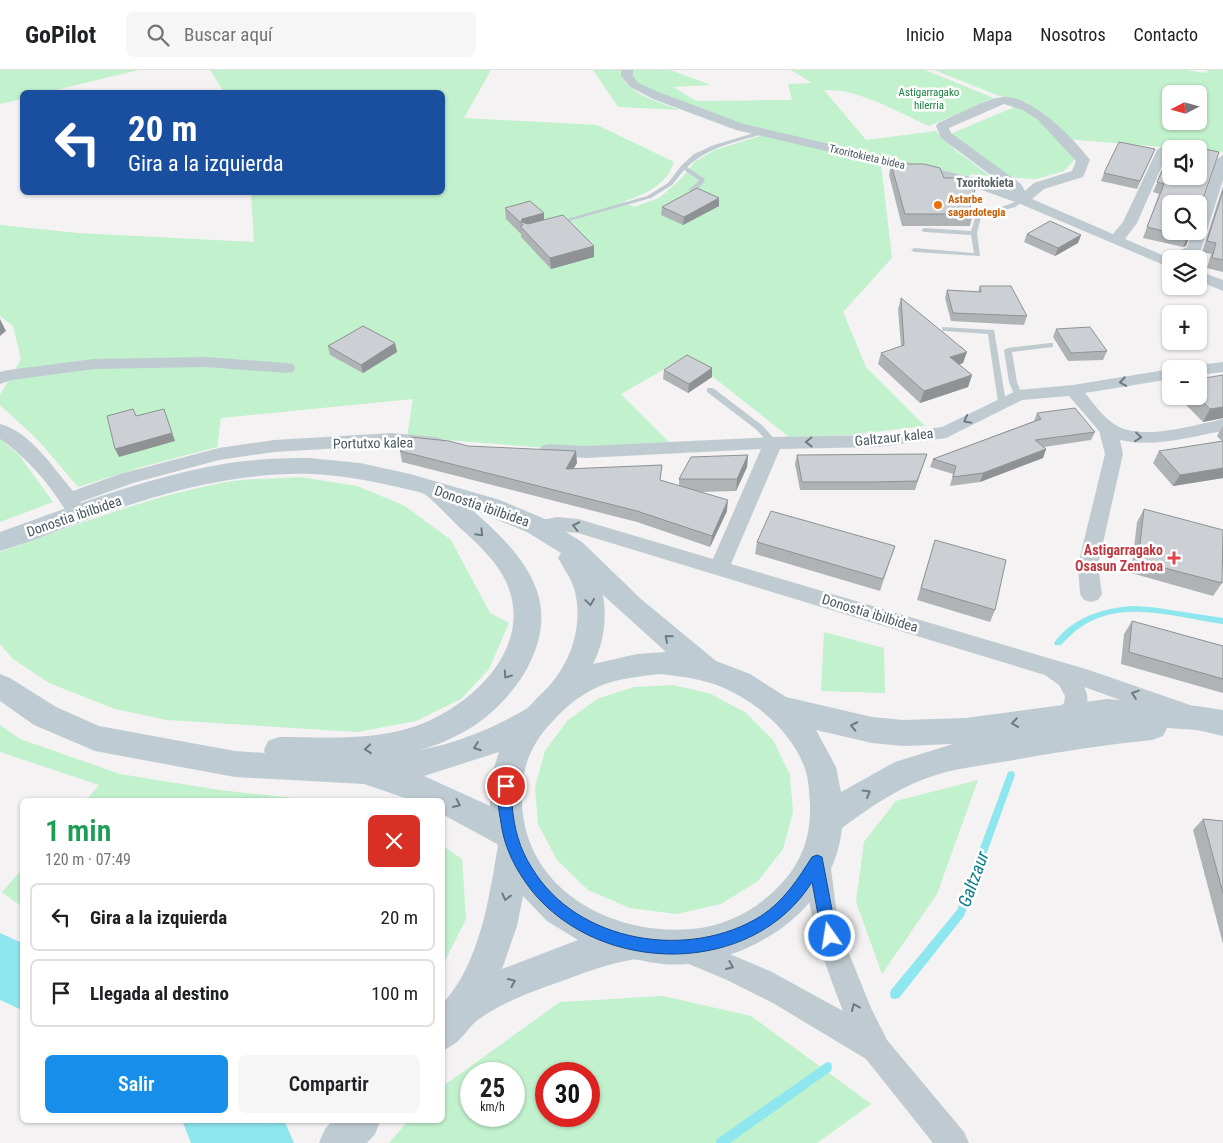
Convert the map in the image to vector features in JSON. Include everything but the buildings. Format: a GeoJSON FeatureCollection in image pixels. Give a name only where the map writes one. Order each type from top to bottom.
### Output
{"type":"FeatureCollection","features":[{"type":"Feature","properties":{"kind":"main road","name":"Donostia ibilbidea"},"geometry":{"type":"LineString","coordinates":[[0,542],[73,507],[235,471],[267,467],[307,466],[353,470],[431,488],[508,512],[543,530]]}},
{"type":"Feature","properties":{"kind":"main road"},"geometry":{"type":"LineString","coordinates":[[234,764],[279,750],[356,750],[405,743],[450,725],[488,698],[502,682],[517,658],[526,632],[526,606],[521,584],[498,551],[431,488]]}},
{"type":"Feature","properties":{"kind":"main road"},"geometry":{"type":"LineString","coordinates":[[543,530],[566,544],[585,560],[639,614],[706,669]]}},
{"type":"Feature","properties":{"kind":"main road"},"geometry":{"type":"LineString","coordinates":[[445,1029],[468,1004],[486,964],[499,926],[508,887],[512,842],[505,802],[508,771],[518,742],[536,717],[559,695],[573,676],[584,657],[590,638],[592,618],[588,588],[578,568],[543,530]]}},
{"type":"Feature","properties":{"kind":"main road"},"geometry":{"type":"LineString","coordinates":[[445,798],[474,812],[512,842],[528,874],[547,898],[571,917],[598,933],[630,943],[657,947],[685,948],[728,939],[766,920],[797,894],[817,861],[824,841],[827,820],[825,783],[812,749],[790,718],[777,707],[755,690],[726,675],[686,664],[632,665],[606,671],[582,681],[559,695]]}},
{"type":"Feature","properties":{"kind":"main road"},"geometry":{"type":"LineString","coordinates":[[0,686],[45,716],[95,738],[234,764],[362,771],[393,769],[454,755],[492,740],[536,717]]}},
{"type":"Feature","properties":{"kind":"main road"},"geometry":{"type":"LineString","coordinates":[[777,707],[846,724],[903,733],[1214,723]]}},
{"type":"Feature","properties":{"kind":"main road"},"geometry":{"type":"LineString","coordinates":[[827,820],[863,795],[919,767],[1115,711],[1214,723]]}},
{"type":"Feature","properties":{"kind":"main road"},"geometry":{"type":"LineString","coordinates":[[362,771],[400,781],[444,798]]}},
{"type":"Feature","properties":{"kind":"main road"},"geometry":{"type":"LineString","coordinates":[[468,1004],[548,967],[589,953],[630,943]]}},
{"type":"Feature","properties":{"kind":"main road"},"geometry":{"type":"LineString","coordinates":[[339,1143],[358,1123]]}},
{"type":"Feature","properties":{"kind":"street","name":"Txoritokieta bidea"},"geometry":{"type":"LineString","coordinates":[[627,70],[627,76],[634,85],[657,96],[740,127],[966,180],[1023,200],[1162,258]]}},
{"type":"Feature","properties":{"kind":"street"},"geometry":{"type":"LineString","coordinates":[[1003,100],[1027,107],[1042,117],[1083,160],[1078,174],[1039,186],[1023,200],[1016,187],[945,135],[942,126],[1003,100]]}},
{"type":"Feature","properties":{"kind":"street"},"geometry":{"type":"LineString","coordinates":[[1116,240],[1130,223],[1162,152]]}},
{"type":"Feature","properties":{"kind":"street","name":"Txoritokieta bidea"},"geometry":{"type":"LineString","coordinates":[[1194,250],[1223,159]]}},
{"type":"Feature","properties":{"kind":"street"},"geometry":{"type":"LineString","coordinates":[[1207,279],[1223,286]]}},
{"type":"Feature","properties":{"kind":"street"},"geometry":{"type":"LineString","coordinates":[[0,379],[8,375],[94,364],[206,362],[287,368]]}},
{"type":"Feature","properties":{"kind":"street"},"geometry":{"type":"LineString","coordinates":[[1207,369],[1223,367]]}},
{"type":"Feature","properties":{"kind":"street","name":"Galtzaur kalea"},"geometry":{"type":"LineString","coordinates":[[773,443],[878,441],[946,432],[1010,398],[1162,375]]}},
{"type":"Feature","properties":{"kind":"street"},"geometry":{"type":"LineString","coordinates":[[1073,390],[1108,429],[1114,454],[1088,565],[1091,594]]}},
{"type":"Feature","properties":{"kind":"street"},"geometry":{"type":"LineString","coordinates":[[1108,429],[1125,435],[1147,438],[1223,425]]}},
{"type":"Feature","properties":{"kind":"street"},"geometry":{"type":"LineString","coordinates":[[0,430],[26,448],[73,507]]}},
{"type":"Feature","properties":{"kind":"street","name":"Portutxo kalea"},"geometry":{"type":"LineString","coordinates":[[73,507],[127,478],[219,454],[274,446],[392,440],[451,445]]}},
{"type":"Feature","properties":{"kind":"street"},"geometry":{"type":"LineString","coordinates":[[528,449],[585,452],[773,443],[719,568]]}},
{"type":"Feature","properties":{"kind":"street","name":"Donostia ibilbidea"},"geometry":{"type":"LineString","coordinates":[[543,530],[571,524],[1089,679],[1214,723]]}},
{"type":"Feature","properties":{"kind":"street","name":"Donostia ibilbidea"},"geometry":{"type":"LineString","coordinates":[[1045,666],[1067,679],[1077,695],[1075,708],[1057,728]]}},
{"type":"Feature","properties":{"kind":"street"},"geometry":{"type":"LineString","coordinates":[[1089,679],[1100,685],[1108,693],[1114,702],[1115,711]]}},
{"type":"Feature","properties":{"kind":"street"},"geometry":{"type":"LineString","coordinates":[[817,861],[823,908],[834,951],[860,1017],[877,1050],[953,1143]]}},
{"type":"Feature","properties":{"kind":"street"},"geometry":{"type":"LineString","coordinates":[[685,948],[732,966],[780,989],[829,1017],[877,1050]]}},
{"type":"Feature","properties":{"kind":"lane"},"geometry":{"type":"LineString","coordinates":[[545,227],[649,197],[670,184],[696,155],[716,146],[761,133]]}},
{"type":"Feature","properties":{"kind":"lane"},"geometry":{"type":"LineString","coordinates":[[683,168],[702,179],[700,184],[691,190]]}},
{"type":"Feature","properties":{"kind":"lane"},"geometry":{"type":"LineString","coordinates":[[914,250],[978,255],[974,233],[978,216],[990,210],[1015,205],[1023,200]]}},
{"type":"Feature","properties":{"kind":"lane"},"geometry":{"type":"LineString","coordinates":[[924,230],[974,233]]}},
{"type":"Feature","properties":{"kind":"lane"},"geometry":{"type":"LineString","coordinates":[[945,329],[991,332],[1010,398]]}},
{"type":"Feature","properties":{"kind":"lane"},"geometry":{"type":"LineString","coordinates":[[1010,398],[1013,382],[1008,350],[1050,345]]}},
{"type":"Feature","properties":{"kind":"lane"},"geometry":{"type":"LineString","coordinates":[[710,390],[760,428],[773,443]]}},
{"type":"Feature","properties":{"kind":"green space"},"geometry":{"type":"Polygon","coordinates":[[[0,70],[139,70],[55,90],[20,90],[20,99],[0,104],[0,70]]]}},
{"type":"Feature","properties":{"kind":"green space"},"geometry":{"type":"Polygon","coordinates":[[[210,70],[491,70],[464,118],[597,125],[674,162],[666,177],[654,188],[623,202],[634,207],[659,198],[679,181],[696,161],[715,150],[763,135],[881,164],[892,258],[843,312],[866,367],[925,426],[849,435],[789,437],[687,356],[621,394],[669,442],[548,448],[407,437],[413,399],[221,418],[217,447],[145,466],[78,487],[38,440],[0,405],[0,395],[21,359],[13,326],[0,316],[0,225],[78,233],[254,242],[251,195],[445,195],[445,90],[223,90],[210,70]]]}},
{"type":"Feature","properties":{"kind":"green space"},"geometry":{"type":"Polygon","coordinates":[[[593,70],[620,70],[628,85],[635,91],[680,110],[618,107],[593,70]]]}},
{"type":"Feature","properties":{"kind":"green space","name":"Astigarragako hilerria"},"geometry":{"type":"Polygon","coordinates":[[[631,70],[670,70],[711,85],[673,87],[696,101],[792,100],[788,84],[812,83],[791,70],[925,70],[994,98],[929,126],[864,97],[837,90],[824,90],[866,140],[936,131],[955,150],[990,176],[972,174],[966,177],[741,125],[638,84],[631,76],[631,70]]]}},
{"type":"Feature","properties":{"kind":"green space"},"geometry":{"type":"Polygon","coordinates":[[[934,70],[1186,70],[1206,73],[1208,70],[1223,70],[1223,152],[1207,151],[1207,140],[1162,140],[1162,147],[1067,139],[1048,118],[1025,102],[997,95],[934,70]]]}},
{"type":"Feature","properties":{"kind":"green space"},"geometry":{"type":"Polygon","coordinates":[[[1017,106],[1039,118],[1075,159],[1064,171],[1036,179],[1005,177],[948,135],[1017,106]]]}},
{"type":"Feature","properties":{"kind":"green space"},"geometry":{"type":"Polygon","coordinates":[[[0,439],[19,455],[53,502],[0,522],[0,439]]]}},
{"type":"Feature","properties":{"kind":"green space"},"geometry":{"type":"Polygon","coordinates":[[[300,477],[357,486],[405,506],[451,540],[490,613],[509,623],[489,669],[461,699],[416,721],[357,732],[167,720],[115,709],[49,683],[13,659],[0,644],[0,552],[107,514],[188,490],[237,481],[300,477]]]}},
{"type":"Feature","properties":{"kind":"green space"},"geometry":{"type":"Polygon","coordinates":[[[824,632],[884,648],[885,693],[821,691],[824,632]]]}},
{"type":"Feature","properties":{"kind":"green space"},"geometry":{"type":"Polygon","coordinates":[[[673,685],[711,694],[746,713],[773,740],[790,775],[793,812],[783,849],[758,881],[721,904],[676,914],[630,908],[588,890],[557,860],[538,824],[535,787],[545,751],[567,721],[597,699],[634,687],[673,685]]]}},
{"type":"Feature","properties":{"kind":"green space"},"geometry":{"type":"Polygon","coordinates":[[[0,725],[20,739],[120,774],[219,790],[293,798],[88,798],[99,785],[0,752],[0,725]]]}},
{"type":"Feature","properties":{"kind":"green space"},"geometry":{"type":"Polygon","coordinates":[[[978,780],[937,894],[882,974],[856,902],[864,842],[896,801],[978,780]]]}},
{"type":"Feature","properties":{"kind":"green space"},"geometry":{"type":"Polygon","coordinates":[[[445,847],[462,859],[466,919],[445,961],[445,847]]]}},
{"type":"Feature","properties":{"kind":"green space"},"geometry":{"type":"Polygon","coordinates":[[[20,871],[20,906],[2,892],[20,871]]]}},
{"type":"Feature","properties":{"kind":"green space"},"geometry":{"type":"Polygon","coordinates":[[[663,996],[751,1016],[871,1104],[817,1143],[389,1143],[406,1123],[445,1123],[445,1085],[460,1074],[460,1127],[525,1127],[525,1062],[476,1062],[560,1002],[663,996]]]}},
{"type":"Feature","properties":{"kind":"waterway","name":"Galtzaur"},"geometry":{"type":"LineString","coordinates":[[1058,643],[1081,623],[1098,614],[1115,610],[1151,610],[1223,621]]}},
{"type":"Feature","properties":{"kind":"waterway","name":"Galtzaur"},"geometry":{"type":"LineString","coordinates":[[895,994],[961,913],[1011,775]]}},
{"type":"Feature","properties":{"kind":"waterway"},"geometry":{"type":"LineString","coordinates":[[0,963],[20,978]]}},
{"type":"Feature","properties":{"kind":"waterway","name":"Galtzaur"},"geometry":{"type":"LineString","coordinates":[[721,1143],[827,1067]]}},
{"type":"Feature","properties":{"kind":"waterway"},"geometry":{"type":"LineString","coordinates":[[219,1123],[229,1131],[260,1143]]}},
{"type":"Feature","properties":{"kind":"place","name":"Astarbe sagardotegia"},"geometry":{"type":"Point","coordinates":[938,205]}},
{"type":"Feature","properties":{"kind":"place","name":"Astigarragako Osasun Zentroa"},"geometry":{"type":"Point","coordinates":[1174,558]}},
{"type":"Feature","properties":{"kind":"district","name":"Txoritokieta"},"geometry":{"type":"Point","coordinates":[985,183]}},
{"type":"Feature","properties":{"kind":"route"},"geometry":{"type":"LineString","coordinates":[[506,786],[505,802],[509,834],[514,849],[528,874],[547,898],[571,917],[598,933],[630,943],[657,947],[685,948],[728,939],[766,920],[797,894],[817,861],[823,908],[830,936]]}}]}
